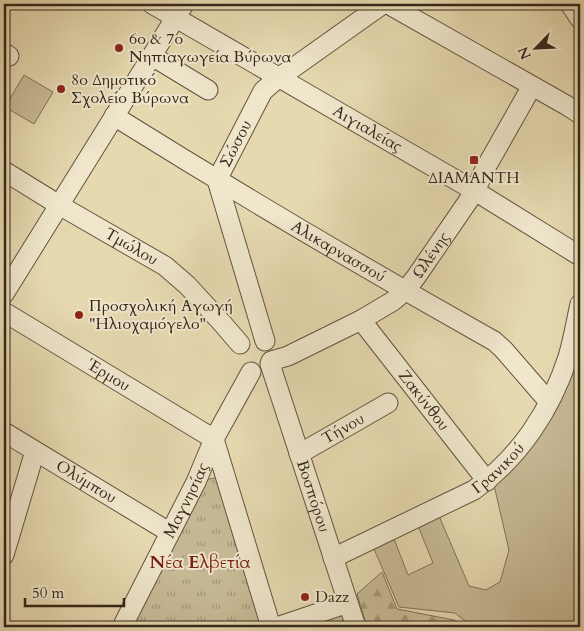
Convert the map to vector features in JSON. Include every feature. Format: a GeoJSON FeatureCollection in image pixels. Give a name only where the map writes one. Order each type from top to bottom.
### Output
{"type":"FeatureCollection","features":[{"type":"Feature","properties":{"kind":"street","name":"Αιγιαλείας"},"geometry":{"type":"LineString","coordinates":[[152,4],[180,11],[279,77],[474,191],[580,256]]}},
{"type":"Feature","properties":{"kind":"street","name":"Σώσου"},"geometry":{"type":"LineString","coordinates":[[265,341],[217,180],[263,91],[279,77],[383,4]]}},
{"type":"Feature","properties":{"kind":"street"},"geometry":{"type":"LineString","coordinates":[[388,4],[580,114]]}},
{"type":"Feature","properties":{"kind":"street"},"geometry":{"type":"LineString","coordinates":[[570,4],[580,19]]}},
{"type":"Feature","properties":{"kind":"street"},"geometry":{"type":"LineString","coordinates":[[4,294],[180,11]]}},
{"type":"Feature","properties":{"kind":"street"},"geometry":{"type":"LineString","coordinates":[[152,56],[208,90]]}},
{"type":"Feature","properties":{"kind":"street","name":"Ωλένης"},"geometry":{"type":"LineString","coordinates":[[270,362],[288,356],[361,320],[393,301],[405,291],[474,191],[532,86]]}},
{"type":"Feature","properties":{"kind":"street","name":"Αλικαρνασσού"},"geometry":{"type":"LineString","coordinates":[[114,116],[217,180],[494,341],[549,402]]}},
{"type":"Feature","properties":{"kind":"street","name":"Τμώλου"},"geometry":{"type":"LineString","coordinates":[[4,171],[59,205],[166,266],[187,285],[240,344]]}},
{"type":"Feature","properties":{"kind":"street","name":"Γρανικού"},"geometry":{"type":"LineString","coordinates":[[333,558],[474,490],[522,446],[549,402],[568,357],[580,304]]}},
{"type":"Feature","properties":{"kind":"street","name":"Έρμου"},"geometry":{"type":"LineString","coordinates":[[4,312],[214,439]]}},
{"type":"Feature","properties":{"kind":"street","name":"Ζακύνθου"},"geometry":{"type":"LineString","coordinates":[[361,320],[487,480]]}},
{"type":"Feature","properties":{"kind":"street"},"geometry":{"type":"LineString","coordinates":[[257,338],[265,341],[271,350],[272,356],[266,368],[261,371],[251,372],[243,368],[238,361],[237,352],[240,344],[248,339],[257,338]]}},
{"type":"Feature","properties":{"kind":"street","name":"Βοσπόρου"},"geometry":{"type":"LineString","coordinates":[[270,362],[356,627]]}},
{"type":"Feature","properties":{"kind":"street","name":"Μαγνησίας"},"geometry":{"type":"LineString","coordinates":[[122,627],[196,482],[214,439],[251,372]]}},
{"type":"Feature","properties":{"kind":"street","name":"Τήνου"},"geometry":{"type":"LineString","coordinates":[[299,454],[388,403]]}},
{"type":"Feature","properties":{"kind":"street","name":"Ολύμπου"},"geometry":{"type":"LineString","coordinates":[[4,432],[169,532]]}},
{"type":"Feature","properties":{"kind":"street"},"geometry":{"type":"LineString","coordinates":[[214,439],[280,627],[348,604]]}},
{"type":"Feature","properties":{"kind":"street"},"geometry":{"type":"LineString","coordinates":[[4,555],[35,451]]}},
{"type":"Feature","properties":{"kind":"green space"},"geometry":{"type":"Polygon","coordinates":[[[24,75],[53,92],[34,124],[5,107],[24,75]]]}},
{"type":"Feature","properties":{"kind":"green space"},"geometry":{"type":"Polygon","coordinates":[[[574,362],[580,365],[580,627],[473,627],[455,613],[399,607],[374,549],[394,539],[408,575],[433,563],[418,526],[439,516],[469,586],[486,590],[500,582],[509,550],[494,485],[574,362]]]}},
{"type":"Feature","properties":{"kind":"green space"},"geometry":{"type":"Polygon","coordinates":[[[214,478],[222,481],[262,617],[255,627],[128,627],[204,480],[214,478]]]}},
{"type":"Feature","properties":{"kind":"green space"},"geometry":{"type":"Polygon","coordinates":[[[382,572],[397,609],[454,620],[465,627],[367,627],[357,594],[382,572]]]}},
{"type":"Feature","properties":{"kind":"green space"},"geometry":{"type":"Polygon","coordinates":[[[341,608],[347,627],[309,627],[300,622],[341,608]]]}},
{"type":"Feature","properties":{"kind":"place","name":"6ο & 7ο Νηπιαγωγεία Βύρωνα"},"geometry":{"type":"Point","coordinates":[119,48]}},
{"type":"Feature","properties":{"kind":"place","name":"8ο Δημοτικό Σχολείο Βύρωνα"},"geometry":{"type":"Point","coordinates":[61,89]}},
{"type":"Feature","properties":{"kind":"place","name":"ΔΙΑΜΑΝΤΗ"},"geometry":{"type":"Point","coordinates":[474,160]}},
{"type":"Feature","properties":{"kind":"place","name":"Προσχολική Αγωγή \"Ηλιοχαμόγελο\""},"geometry":{"type":"Point","coordinates":[79,315]}},
{"type":"Feature","properties":{"kind":"place","name":"Dazz"},"geometry":{"type":"Point","coordinates":[305,597]}},
{"type":"Feature","properties":{"kind":"district","name":"Νέα Ελβετία"},"geometry":{"type":"Point","coordinates":[200,562]}}]}
